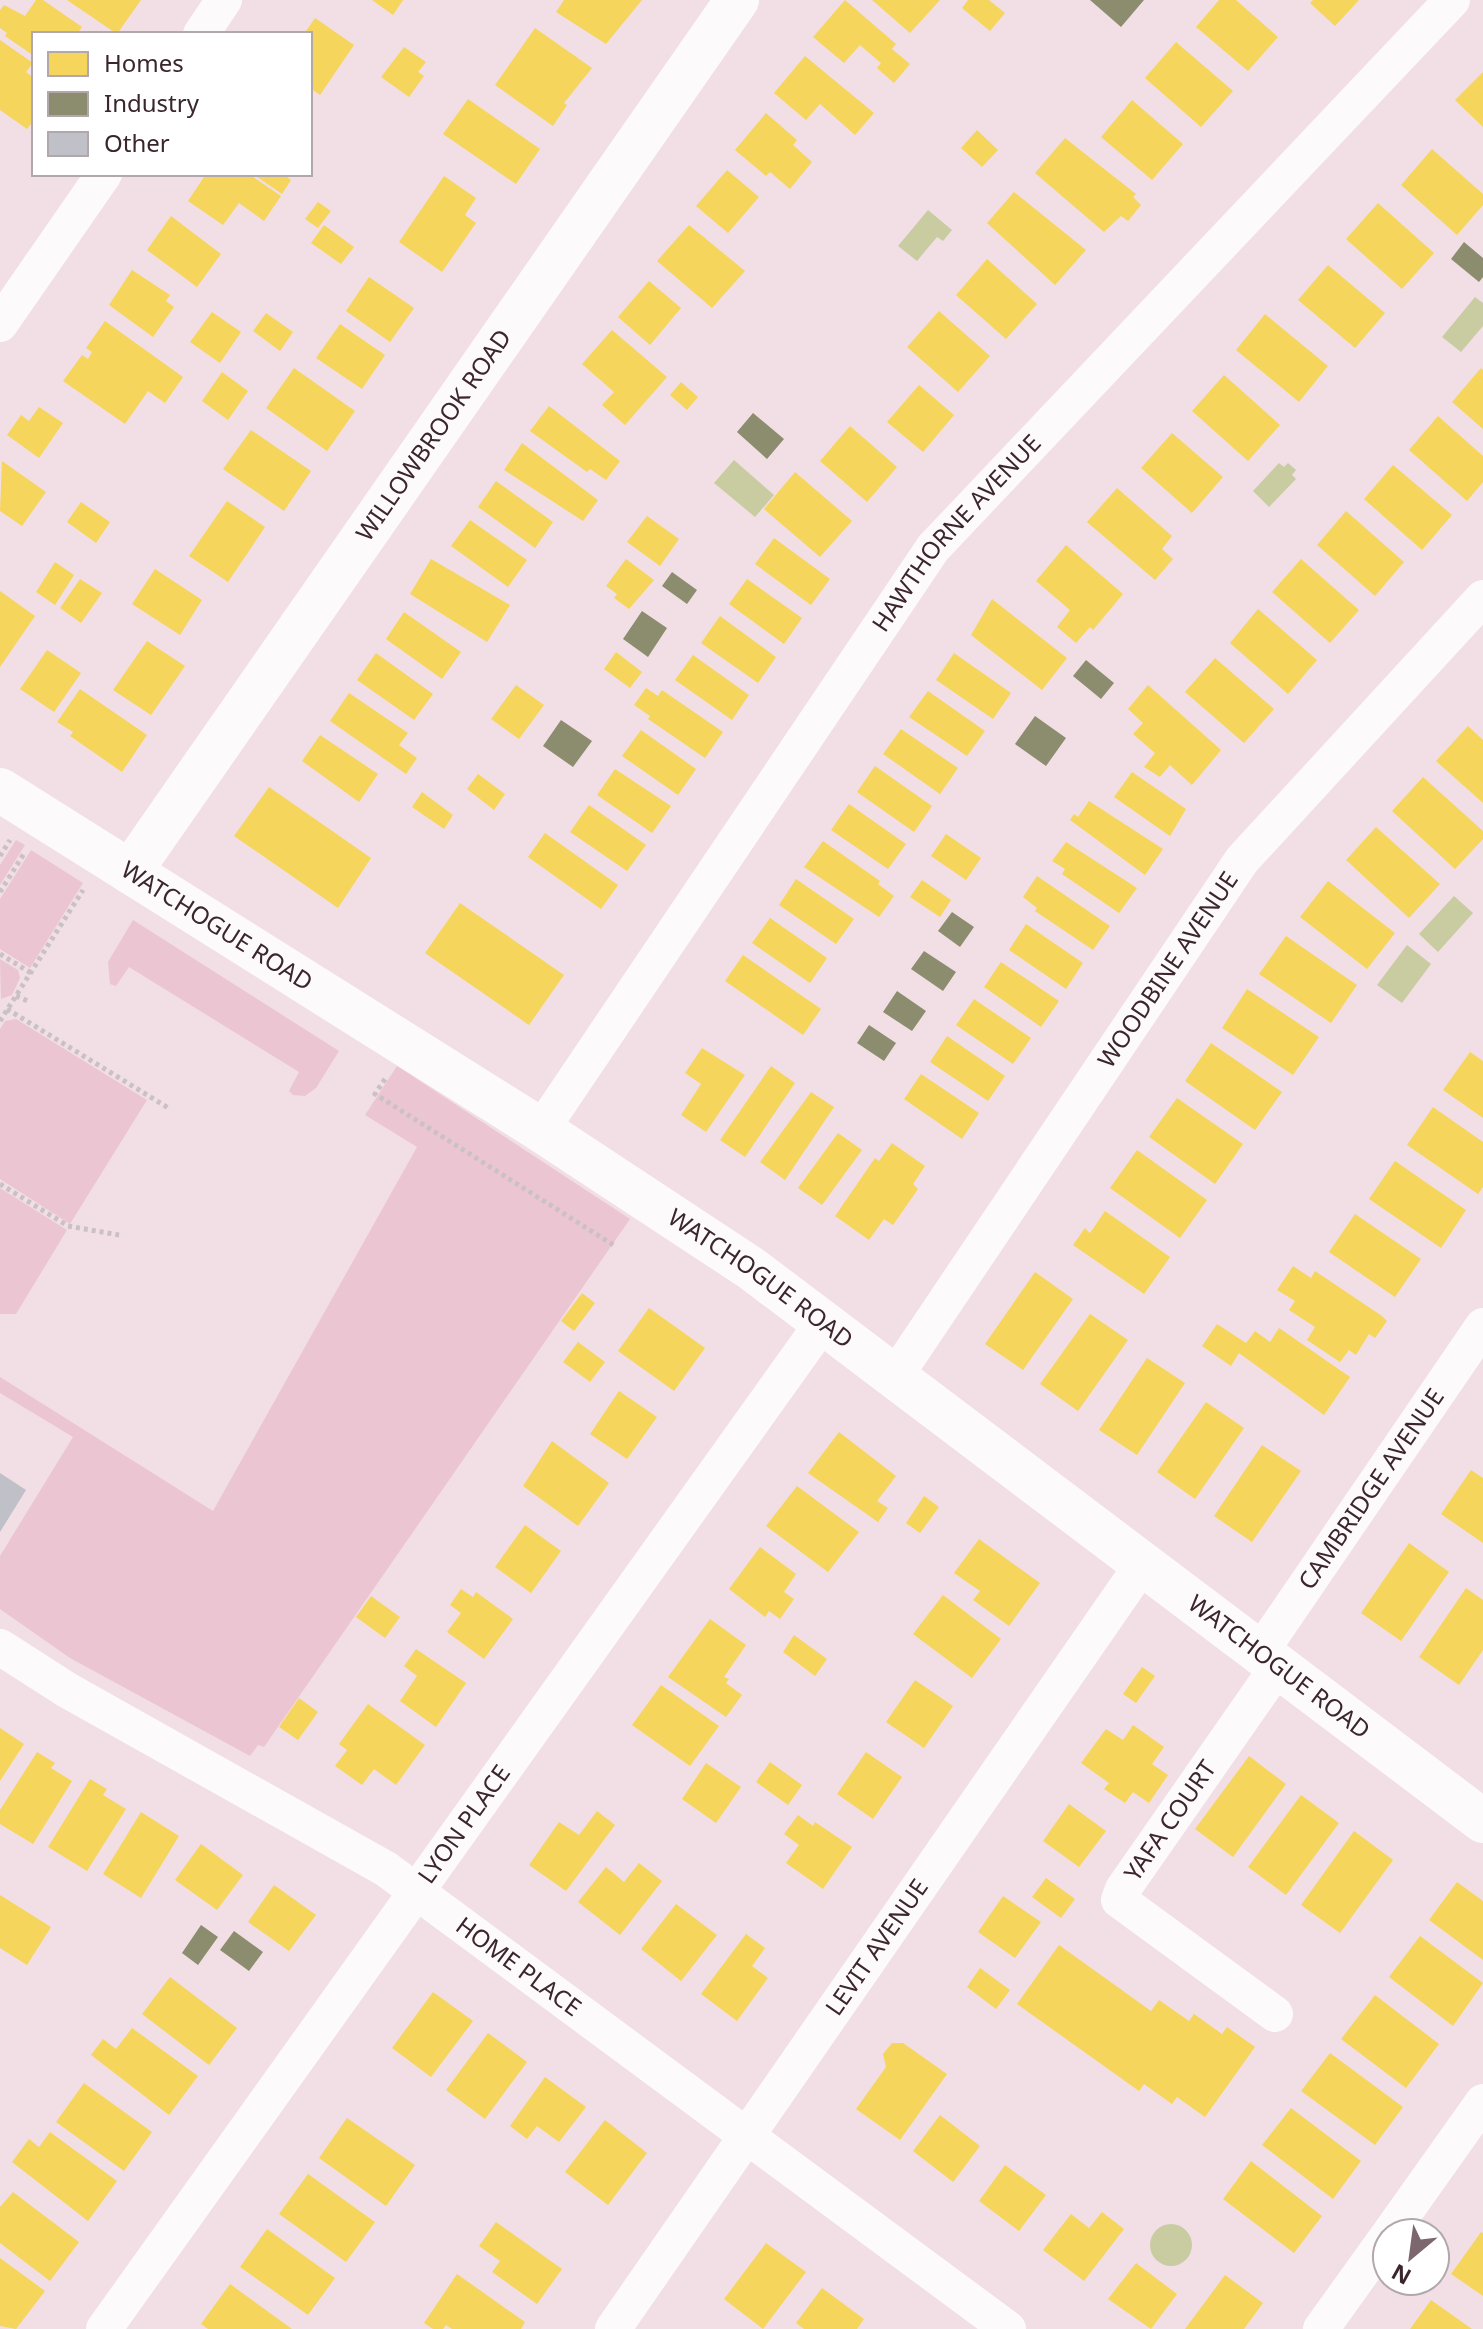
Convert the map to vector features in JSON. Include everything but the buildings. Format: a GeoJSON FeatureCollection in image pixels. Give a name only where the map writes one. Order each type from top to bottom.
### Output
{"type":"FeatureCollection","features":[{"type":"Feature","properties":{"kind":"street"},"geometry":{"type":"LineString","coordinates":[[202,32],[224,0]]}},
{"type":"Feature","properties":{"kind":"street","name":"WILLOWBROOK ROAD"},"geometry":{"type":"LineString","coordinates":[[130,872],[737,0]]}},
{"type":"Feature","properties":{"kind":"street","name":"HAWTHORNE AVENUE"},"geometry":{"type":"LineString","coordinates":[[541,1130],[933,548],[1452,0]]}},
{"type":"Feature","properties":{"kind":"street"},"geometry":{"type":"LineString","coordinates":[[0,324],[103,176]]}},
{"type":"Feature","properties":{"kind":"street","name":"WOODBINE AVENUE"},"geometry":{"type":"LineString","coordinates":[[896,1375],[1242,860],[1483,598]]}},
{"type":"Feature","properties":{"kind":"street","name":"WATCHOGUE ROAD"},"geometry":{"type":"LineString","coordinates":[[0,790],[541,1130],[824,1321],[1483,1821]]}},
{"type":"Feature","properties":{"kind":"street","name":"LYON PLACE"},"geometry":{"type":"LineString","coordinates":[[104,2329],[824,1321]]}},
{"type":"Feature","properties":{"kind":"street","name":"CAMBRIDGE AVENUE"},"geometry":{"type":"LineString","coordinates":[[1270,1658],[1483,1326]]}},
{"type":"Feature","properties":{"kind":"street","name":"LEVIT AVENUE"},"geometry":{"type":"LineString","coordinates":[[613,2329],[1142,1565]]}},
{"type":"Feature","properties":{"kind":"street","name":"HOME PLACE"},"geometry":{"type":"LineString","coordinates":[[0,1647],[67,1690],[363,1855],[418,1892],[1008,2329]]}},
{"type":"Feature","properties":{"kind":"street","name":"YAFA COURT"},"geometry":{"type":"LineString","coordinates":[[1270,1658],[1123,1889],[1119,1900],[1275,2014]]}},
{"type":"Feature","properties":{"kind":"street"},"geometry":{"type":"LineString","coordinates":[[1401,2217],[1483,2102]]}},
{"type":"Feature","properties":{"kind":"street"},"geometry":{"type":"LineString","coordinates":[[1321,2329],[1371,2259]]}},
{"type":"Feature","properties":{"kind":"path"},"geometry":{"type":"LineString","coordinates":[[0,892],[30,844]]}},
{"type":"Feature","properties":{"kind":"path"},"geometry":{"type":"LineString","coordinates":[[0,1021],[88,883]]}},
{"type":"Feature","properties":{"kind":"path"},"geometry":{"type":"LineString","coordinates":[[0,954],[31,973]]}},
{"type":"Feature","properties":{"kind":"path"},"geometry":{"type":"LineString","coordinates":[[16,996],[28,1001]]}},
{"type":"Feature","properties":{"kind":"path"},"geometry":{"type":"LineString","coordinates":[[7,1009],[170,1109]]}},
{"type":"Feature","properties":{"kind":"path"},"geometry":{"type":"LineString","coordinates":[[388,1075],[375,1094],[615,1246]]}},
{"type":"Feature","properties":{"kind":"path"},"geometry":{"type":"LineString","coordinates":[[0,1184],[68,1226],[119,1235]]}},
{"type":"Feature","properties":{"kind":"shaded area"},"geometry":{"type":"Polygon","coordinates":[[[928,210],[952,230],[943,241],[937,237],[917,261],[898,246],[928,210]]]}},
{"type":"Feature","properties":{"kind":"shaded area"},"geometry":{"type":"Polygon","coordinates":[[[1475,297],[1483,303],[1483,326],[1461,352],[1442,337],[1475,297]]]}},
{"type":"Feature","properties":{"kind":"shaded area"},"geometry":{"type":"Polygon","coordinates":[[[734,460],[774,495],[755,517],[714,483],[734,460]]]}},
{"type":"Feature","properties":{"kind":"shaded area"},"geometry":{"type":"Polygon","coordinates":[[[1279,463],[1284,467],[1288,463],[1296,470],[1292,475],[1296,479],[1269,507],[1253,491],[1279,463]]]}},
{"type":"Feature","properties":{"kind":"shaded area"},"geometry":{"type":"Polygon","coordinates":[[[16,840],[25,845],[0,885],[0,865],[16,840]]]}},
{"type":"Feature","properties":{"kind":"shaded area"},"geometry":{"type":"Polygon","coordinates":[[[31,850],[83,883],[30,968],[0,949],[0,899],[31,850]]]}},
{"type":"Feature","properties":{"kind":"shaded area"},"geometry":{"type":"Polygon","coordinates":[[[1454,896],[1473,913],[1438,952],[1419,934],[1454,896]]]}},
{"type":"Feature","properties":{"kind":"shaded area"},"geometry":{"type":"Polygon","coordinates":[[[133,920],[339,1051],[316,1088],[305,1096],[293,1095],[289,1091],[299,1072],[129,967],[116,986],[110,984],[108,962],[133,920]]]}},
{"type":"Feature","properties":{"kind":"shaded area"},"geometry":{"type":"Polygon","coordinates":[[[1407,945],[1431,964],[1402,1003],[1377,985],[1407,945]]]}},
{"type":"Feature","properties":{"kind":"shaded area"},"geometry":{"type":"Polygon","coordinates":[[[0,959],[18,970],[20,978],[12,995],[1,999],[0,959]]]}},
{"type":"Feature","properties":{"kind":"shaded area"},"geometry":{"type":"Polygon","coordinates":[[[16,1019],[147,1100],[70,1224],[0,1179],[0,1029],[5,1021],[16,1019]]]}},
{"type":"Feature","properties":{"kind":"shaded area"},"geometry":{"type":"Polygon","coordinates":[[[397,1066],[630,1219],[264,1747],[258,1745],[250,1756],[70,1658],[0,1609],[0,1556],[73,1437],[0,1393],[0,1377],[213,1511],[417,1147],[365,1115],[397,1066]]]}},
{"type":"Feature","properties":{"kind":"shaded area"},"geometry":{"type":"Polygon","coordinates":[[[0,1188],[67,1230],[16,1314],[0,1314],[0,1188]]]}},
{"type":"Feature","properties":{"kind":"shaded area"},"geometry":{"type":"Polygon","coordinates":[[[1171,2224],[1186,2230],[1192,2245],[1186,2260],[1171,2266],[1156,2260],[1150,2245],[1156,2230],[1171,2224]]]}}]}
